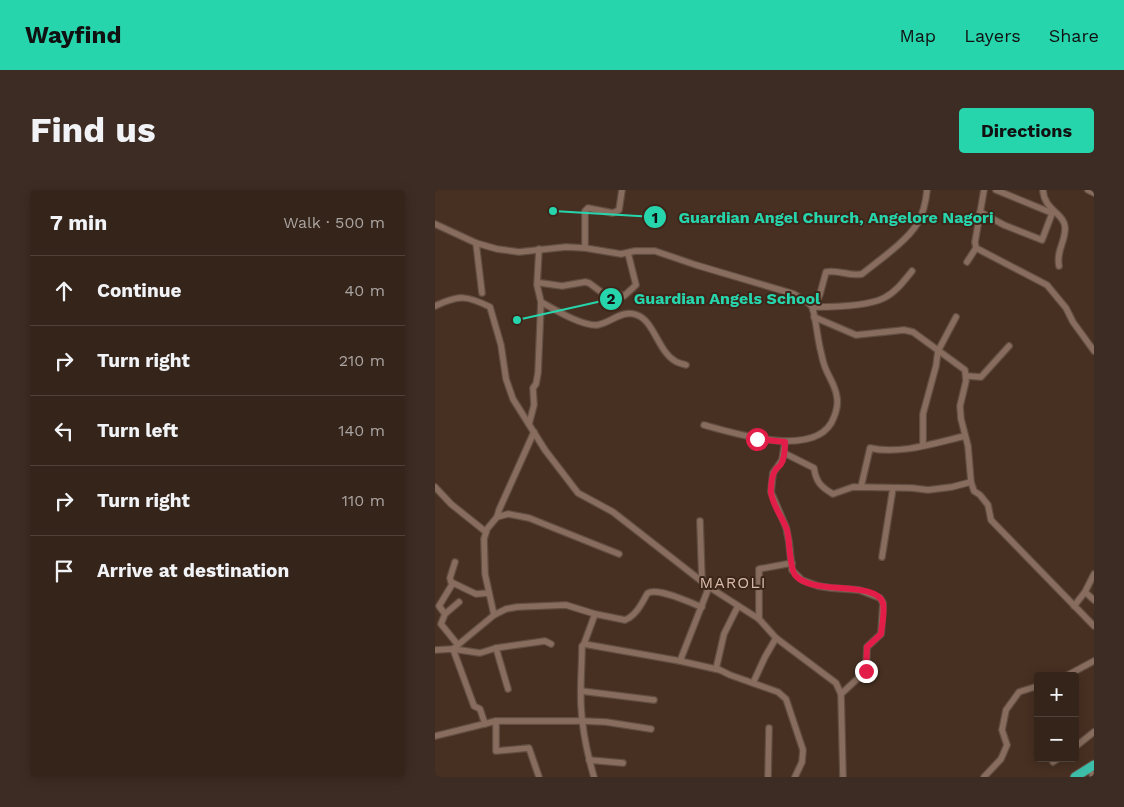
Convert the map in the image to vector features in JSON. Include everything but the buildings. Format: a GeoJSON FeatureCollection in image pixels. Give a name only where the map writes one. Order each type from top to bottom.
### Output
{"type":"FeatureCollection","features":[{"type":"Feature","properties":{"kind":"highway"},"geometry":{"type":"LineString","coordinates":[[1075,777],[1092,773]]}},
{"type":"Feature","properties":{"kind":"street"},"geometry":{"type":"LineString","coordinates":[[585,248],[585,211],[588,208],[613,213],[619,210],[622,190]]}},
{"type":"Feature","properties":{"kind":"street"},"geometry":{"type":"LineString","coordinates":[[705,425],[757,439],[785,442],[809,438],[823,433],[831,426],[838,400],[834,384],[824,366],[814,318],[814,309],[826,272],[832,270],[856,275],[862,274],[909,234],[917,224],[926,200],[927,190]]}},
{"type":"Feature","properties":{"kind":"street"},"geometry":{"type":"LineString","coordinates":[[967,262],[976,248],[979,212],[984,190]]}},
{"type":"Feature","properties":{"kind":"street"},"geometry":{"type":"LineString","coordinates":[[996,190],[1052,212],[1063,221],[1065,227],[1057,258],[1059,266]]}},
{"type":"Feature","properties":{"kind":"street"},"geometry":{"type":"LineString","coordinates":[[1043,190],[1043,198],[1052,212]]}},
{"type":"Feature","properties":{"kind":"street"},"geometry":{"type":"LineString","coordinates":[[1088,190],[1094,193]]}},
{"type":"Feature","properties":{"kind":"street"},"geometry":{"type":"LineString","coordinates":[[979,212],[1011,228],[1042,240],[1052,212]]}},
{"type":"Feature","properties":{"kind":"street"},"geometry":{"type":"LineString","coordinates":[[435,224],[476,243],[497,249],[519,252],[565,247],[621,254],[655,251],[794,294],[814,309]]}},
{"type":"Feature","properties":{"kind":"street"},"geometry":{"type":"LineString","coordinates":[[476,243],[482,293]]}},
{"type":"Feature","properties":{"kind":"street"},"geometry":{"type":"LineString","coordinates":[[976,248],[1047,285],[1066,308],[1073,322],[1094,351]]}},
{"type":"Feature","properties":{"kind":"street"},"geometry":{"type":"LineString","coordinates":[[529,424],[534,405],[533,388],[538,374],[539,306],[541,302],[537,285],[539,249]]}},
{"type":"Feature","properties":{"kind":"street"},"geometry":{"type":"LineString","coordinates":[[541,283],[562,286],[585,282],[604,294],[611,290],[624,296],[636,284],[628,253]]}},
{"type":"Feature","properties":{"kind":"street"},"geometry":{"type":"LineString","coordinates":[[814,309],[880,300],[899,286],[912,271]]}},
{"type":"Feature","properties":{"kind":"street"},"geometry":{"type":"LineString","coordinates":[[435,306],[458,298],[469,297],[490,307],[501,345],[506,379],[513,399],[578,493],[613,512],[709,587],[759,619],[776,638],[836,682],[841,694],[843,777]]}},
{"type":"Feature","properties":{"kind":"street"},"geometry":{"type":"LineString","coordinates":[[541,302],[579,321],[597,325],[628,312],[639,315],[646,321],[663,350],[674,360],[686,365]]}},
{"type":"Feature","properties":{"kind":"street"},"geometry":{"type":"LineString","coordinates":[[923,445],[923,414],[936,366],[938,351],[955,316]]}},
{"type":"Feature","properties":{"kind":"street"},"geometry":{"type":"LineString","coordinates":[[814,318],[856,335],[903,330],[913,332],[965,370],[967,376],[960,406],[974,491],[988,505],[991,520],[1094,626]]}},
{"type":"Feature","properties":{"kind":"street"},"geometry":{"type":"LineString","coordinates":[[967,376],[981,377],[1009,346]]}},
{"type":"Feature","properties":{"kind":"street"},"geometry":{"type":"LineString","coordinates":[[494,615],[483,555],[483,539],[497,518],[534,432]]}},
{"type":"Feature","properties":{"kind":"street"},"geometry":{"type":"LineString","coordinates":[[861,487],[870,448],[884,451],[965,436]]}},
{"type":"Feature","properties":{"kind":"street"},"geometry":{"type":"LineString","coordinates":[[785,442],[780,465],[773,473],[771,492],[786,527],[792,570],[802,580],[831,588],[849,588],[870,592],[880,598],[883,603],[881,634],[867,647],[866,671],[841,694]]}},
{"type":"Feature","properties":{"kind":"street"},"geometry":{"type":"LineString","coordinates":[[784,453],[814,468],[815,478],[819,486],[833,494],[853,487],[928,490],[971,482]]}},
{"type":"Feature","properties":{"kind":"street"},"geometry":{"type":"LineString","coordinates":[[435,487],[451,504],[486,532]]}},
{"type":"Feature","properties":{"kind":"street"},"geometry":{"type":"LineString","coordinates":[[882,557],[893,488]]}},
{"type":"Feature","properties":{"kind":"street"},"geometry":{"type":"LineString","coordinates":[[497,518],[508,514],[529,518],[619,554]]}},
{"type":"Feature","properties":{"kind":"street"},"geometry":{"type":"LineString","coordinates":[[700,520],[702,581]]}},
{"type":"Feature","properties":{"kind":"street"},"geometry":{"type":"LineString","coordinates":[[455,562],[450,578],[453,583],[476,594],[489,593]]}},
{"type":"Feature","properties":{"kind":"street"},"geometry":{"type":"LineString","coordinates":[[759,619],[759,569],[792,563]]}},
{"type":"Feature","properties":{"kind":"street"},"geometry":{"type":"LineString","coordinates":[[1075,606],[1094,574]]}},
{"type":"Feature","properties":{"kind":"street"},"geometry":{"type":"LineString","coordinates":[[445,614],[439,606],[453,583]]}},
{"type":"Feature","properties":{"kind":"street"},"geometry":{"type":"LineString","coordinates":[[680,661],[709,587]]}},
{"type":"Feature","properties":{"kind":"street"},"geometry":{"type":"LineString","coordinates":[[456,647],[494,615],[506,609],[517,607],[566,605],[595,614],[625,620],[629,619],[648,594],[653,591],[669,594],[702,606]]}},
{"type":"Feature","properties":{"kind":"street"},"geometry":{"type":"LineString","coordinates":[[1085,592],[1094,600]]}},
{"type":"Feature","properties":{"kind":"street"},"geometry":{"type":"LineString","coordinates":[[459,602],[445,614],[441,624],[456,647],[474,706],[480,709],[485,724]]}},
{"type":"Feature","properties":{"kind":"street"},"geometry":{"type":"LineString","coordinates":[[716,669],[724,634],[739,606]]}},
{"type":"Feature","properties":{"kind":"street"},"geometry":{"type":"LineString","coordinates":[[594,777],[589,760],[583,721],[581,691],[582,646],[595,614]]}},
{"type":"Feature","properties":{"kind":"street"},"geometry":{"type":"LineString","coordinates":[[753,683],[776,638]]}},
{"type":"Feature","properties":{"kind":"street"},"geometry":{"type":"LineString","coordinates":[[435,650],[456,647],[480,653],[496,648],[545,641],[551,644]]}},
{"type":"Feature","properties":{"kind":"street"},"geometry":{"type":"LineString","coordinates":[[584,644],[716,669],[778,692],[786,699],[803,750],[802,762],[795,777]]}},
{"type":"Feature","properties":{"kind":"street"},"geometry":{"type":"LineString","coordinates":[[496,648],[507,689]]}},
{"type":"Feature","properties":{"kind":"street"},"geometry":{"type":"LineString","coordinates":[[1074,672],[1094,661]]}},
{"type":"Feature","properties":{"kind":"street"},"geometry":{"type":"LineString","coordinates":[[984,777],[1001,759],[1007,745],[1002,730],[1006,710],[1019,692],[1034,687]]}},
{"type":"Feature","properties":{"kind":"street"},"geometry":{"type":"LineString","coordinates":[[581,691],[654,700]]}},
{"type":"Feature","properties":{"kind":"street"},"geometry":{"type":"LineString","coordinates":[[496,720],[496,751],[529,748],[539,777]]}},
{"type":"Feature","properties":{"kind":"street"},"geometry":{"type":"LineString","coordinates":[[435,736],[496,720],[606,722],[651,729]]}},
{"type":"Feature","properties":{"kind":"street"},"geometry":{"type":"LineString","coordinates":[[768,777],[769,728]]}},
{"type":"Feature","properties":{"kind":"street"},"geometry":{"type":"LineString","coordinates":[[1079,744],[1094,732]]}},
{"type":"Feature","properties":{"kind":"street"},"geometry":{"type":"LineString","coordinates":[[589,760],[623,763]]}},
{"type":"Feature","properties":{"kind":"place","name":"Guardian Angel Church, Angelore Nagori"},"geometry":{"type":"Point","coordinates":[553,211]}},
{"type":"Feature","properties":{"kind":"place","name":"Guardian Angels School"},"geometry":{"type":"Point","coordinates":[517,320]}},
{"type":"Feature","properties":{"kind":"district","name":"MAROLI"},"geometry":{"type":"Point","coordinates":[733,582]}},
{"type":"Feature","properties":{"kind":"route"},"geometry":{"type":"LineString","coordinates":[[757,439],[785,442],[782,460],[773,473],[771,492],[786,527],[792,570],[797,577],[818,586],[849,588],[870,592],[880,598],[883,603],[881,634],[867,647],[866,671]]}}]}
